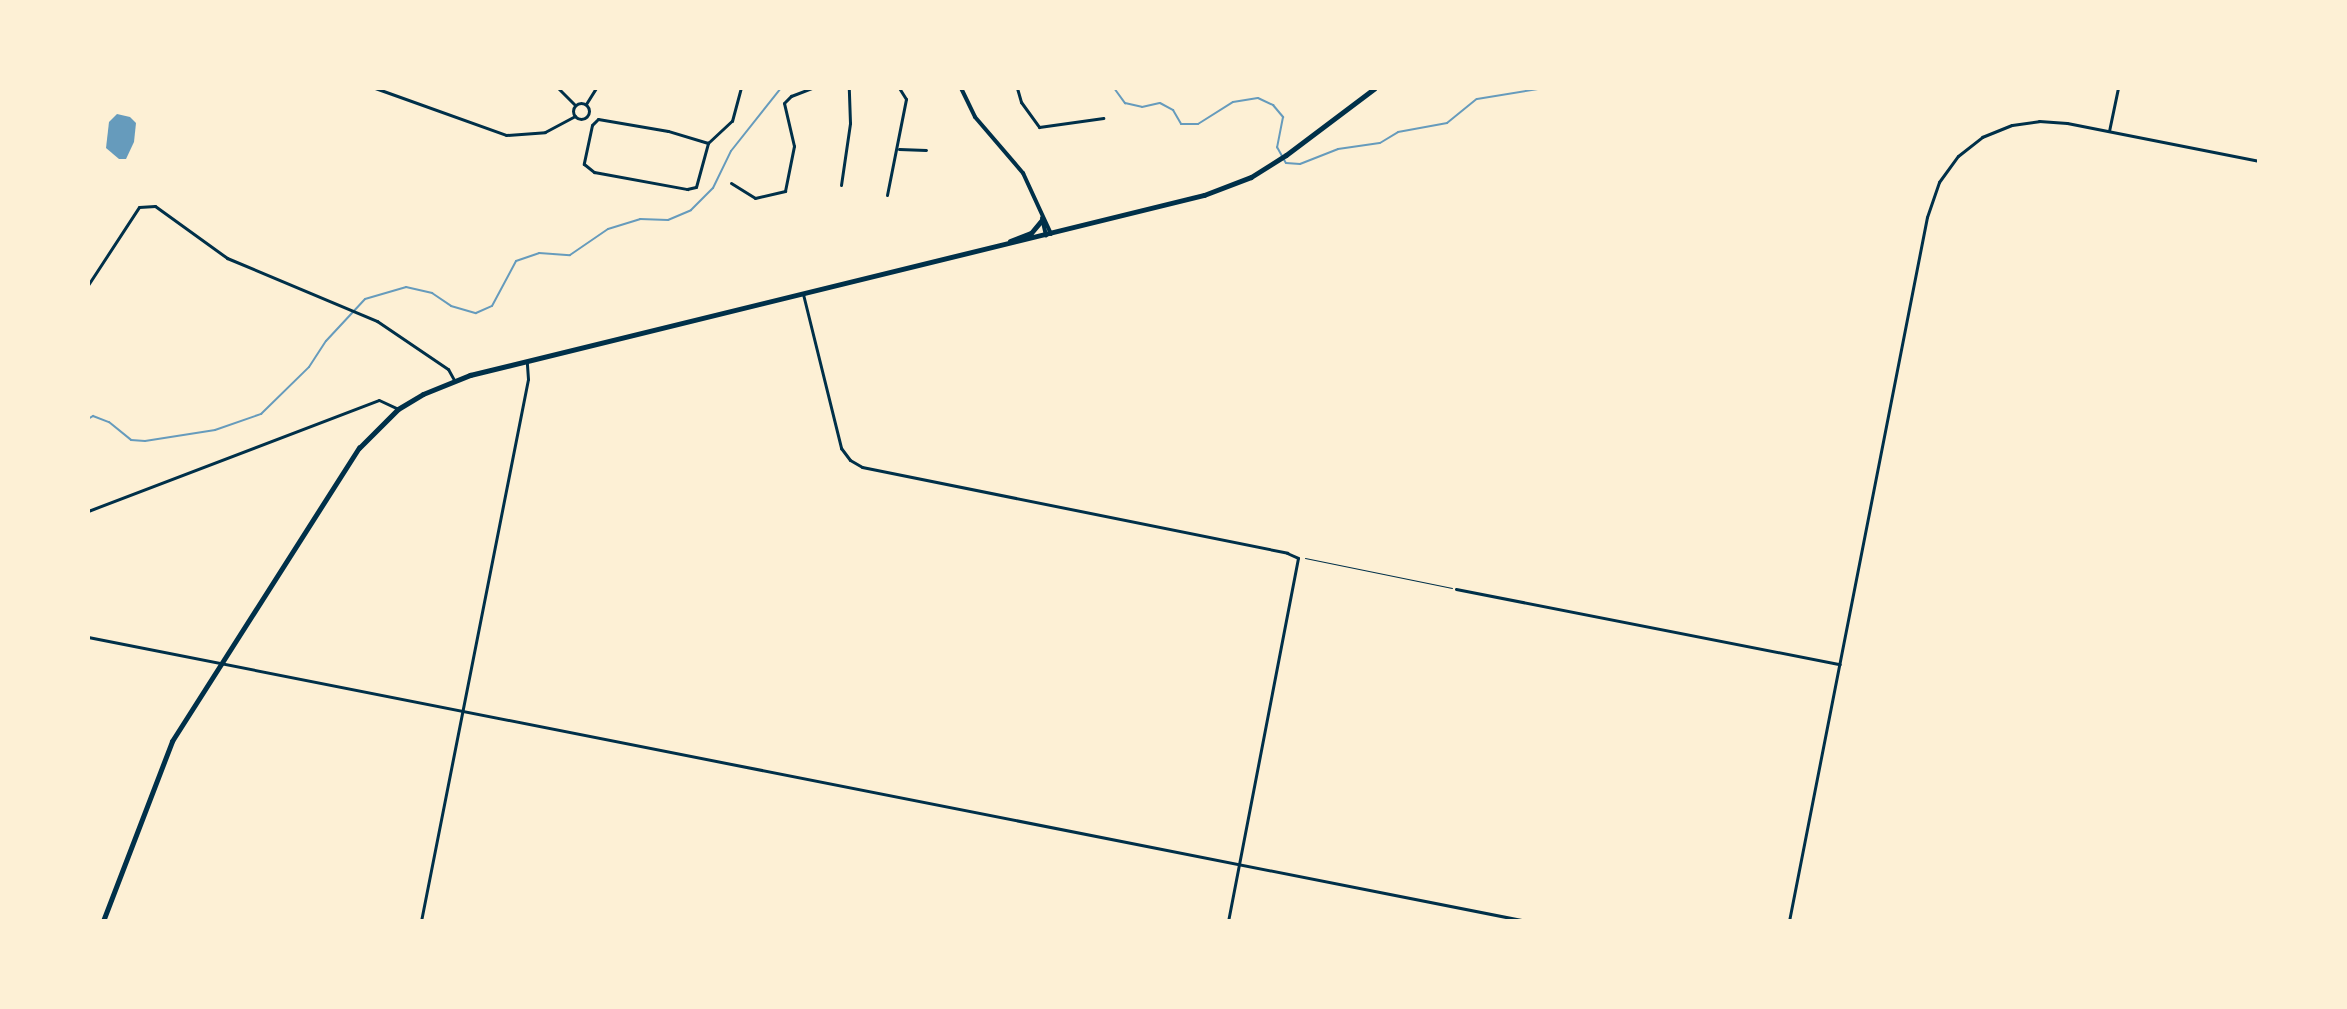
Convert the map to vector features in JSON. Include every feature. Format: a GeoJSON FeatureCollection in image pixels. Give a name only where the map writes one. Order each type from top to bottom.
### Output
{"type":"FeatureCollection","features":[{"type":"Feature","properties":{"kind":"main road"},"geometry":{"type":"LineString","coordinates":[[961,88],[975,117],[1023,173],[1048,235]]}},
{"type":"Feature","properties":{"kind":"main road"},"geometry":{"type":"LineString","coordinates":[[103,921],[172,741],[359,448],[398,409],[454,380],[1184,202],[1251,177],[1296,149],[1375,88]]}},
{"type":"Feature","properties":{"kind":"main road"},"geometry":{"type":"LineString","coordinates":[[994,247],[1031,233],[1042,218]]}},
{"type":"Feature","properties":{"kind":"street"},"geometry":{"type":"LineString","coordinates":[[375,88],[497,133],[525,136],[545,132],[575,116],[587,117],[590,110],[586,104]]}},
{"type":"Feature","properties":{"kind":"street"},"geometry":{"type":"LineString","coordinates":[[558,88],[575,105],[575,116]]}},
{"type":"Feature","properties":{"kind":"street"},"geometry":{"type":"LineString","coordinates":[[586,104],[596,88]]}},
{"type":"Feature","properties":{"kind":"street"},"geometry":{"type":"LineString","coordinates":[[708,143],[668,131],[598,119],[592,125],[584,164],[594,172],[693,189],[699,183],[708,143],[731,124],[741,88]]}},
{"type":"Feature","properties":{"kind":"street"},"geometry":{"type":"LineString","coordinates":[[731,183],[752,197],[785,191],[794,141],[784,103],[791,96],[812,88]]}},
{"type":"Feature","properties":{"kind":"street"},"geometry":{"type":"LineString","coordinates":[[841,185],[850,123],[849,88]]}},
{"type":"Feature","properties":{"kind":"street"},"geometry":{"type":"LineString","coordinates":[[887,195],[906,99],[899,88]]}},
{"type":"Feature","properties":{"kind":"street"},"geometry":{"type":"LineString","coordinates":[[1017,88],[1021,102],[1039,127],[1103,118]]}},
{"type":"Feature","properties":{"kind":"street"},"geometry":{"type":"LineString","coordinates":[[2109,131],[2118,88]]}},
{"type":"Feature","properties":{"kind":"street"},"geometry":{"type":"LineString","coordinates":[[575,105],[586,104]]}},
{"type":"Feature","properties":{"kind":"street"},"geometry":{"type":"LineString","coordinates":[[1789,921],[1927,217],[1939,182],[1958,156],[1996,130],[2039,121],[2109,131],[2259,161]]}},
{"type":"Feature","properties":{"kind":"street"},"geometry":{"type":"LineString","coordinates":[[525,136],[526,145]]}},
{"type":"Feature","properties":{"kind":"street"},"geometry":{"type":"LineString","coordinates":[[897,149],[926,150]]}},
{"type":"Feature","properties":{"kind":"street"},"geometry":{"type":"LineString","coordinates":[[88,285],[139,207],[155,206],[227,258],[377,321],[448,369],[454,380]]}},
{"type":"Feature","properties":{"kind":"street"},"geometry":{"type":"LineString","coordinates":[[803,294],[841,448],[850,460],[862,467],[1287,553],[1298,558],[1228,921]]}},
{"type":"Feature","properties":{"kind":"street"},"geometry":{"type":"LineString","coordinates":[[421,921],[528,379],[527,363]]}},
{"type":"Feature","properties":{"kind":"street"},"geometry":{"type":"LineString","coordinates":[[88,511],[379,400],[398,409]]}},
{"type":"Feature","properties":{"kind":"street"},"geometry":{"type":"LineString","coordinates":[[1456,589],[1840,664]]}},
{"type":"Feature","properties":{"kind":"street"},"geometry":{"type":"LineString","coordinates":[[88,637],[1526,921]]}},
{"type":"Feature","properties":{"kind":"path"},"geometry":{"type":"LineString","coordinates":[[1298,558],[1316,558],[1456,589]]}},
{"type":"Feature","properties":{"kind":"water"},"geometry":{"type":"Polygon","coordinates":[[[117,114],[130,117],[136,123],[134,142],[126,159],[119,159],[106,148],[109,122],[117,114]]]}},
{"type":"Feature","properties":{"kind":"waterway"},"geometry":{"type":"LineString","coordinates":[[88,419],[93,416],[109,422],[131,440],[145,441],[215,430],[261,414],[309,367],[326,341],[365,299],[406,287],[432,293],[451,306],[476,313],[492,306],[516,261],[539,253],[570,255],[608,229],[640,219],[668,220],[691,210],[713,188],[731,151],[781,88]]}},
{"type":"Feature","properties":{"kind":"waterway"},"geometry":{"type":"LineString","coordinates":[[1114,88],[1125,103],[1142,107],[1160,103],[1173,110],[1181,124],[1198,124],[1233,102],[1258,98],[1273,105],[1283,117],[1277,147],[1286,163],[1300,164],[1338,149],[1380,143],[1398,132],[1447,123],[1477,99],[1544,88]]}}]}
